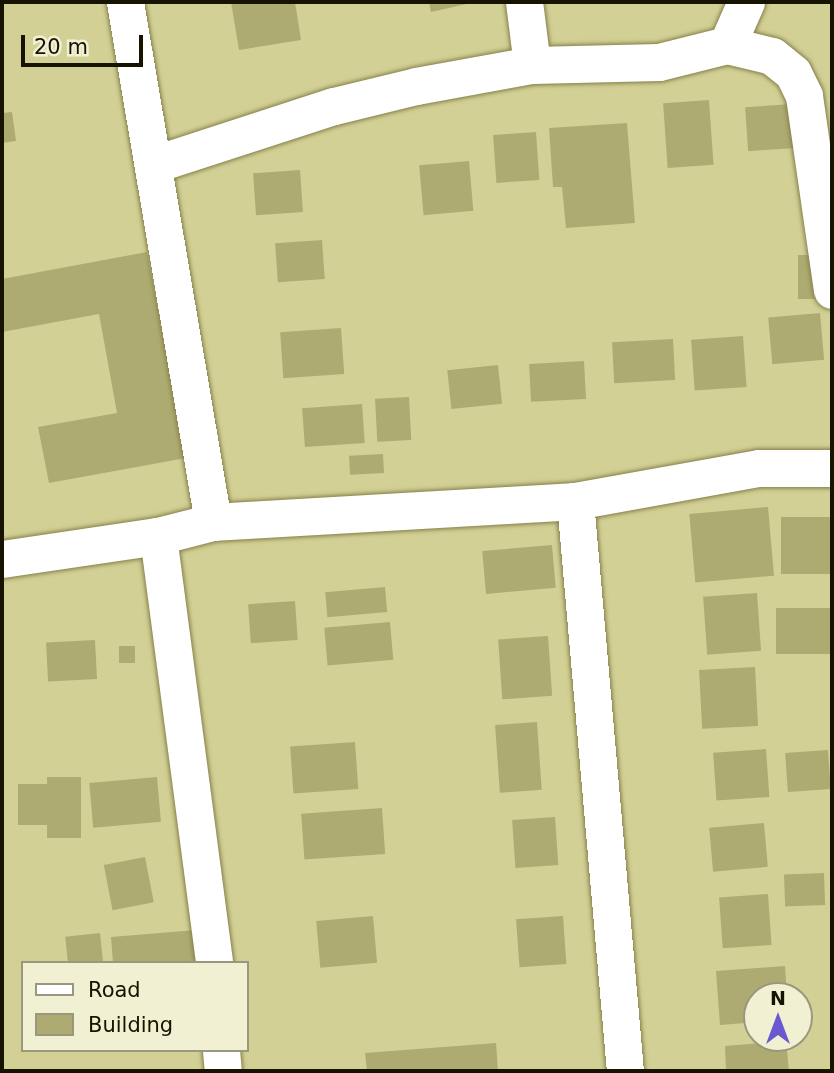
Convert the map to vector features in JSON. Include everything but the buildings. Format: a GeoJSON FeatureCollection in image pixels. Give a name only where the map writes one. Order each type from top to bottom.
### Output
{"type":"FeatureCollection","features":[{"type":"Feature","properties":{"kind":"street"},"geometry":{"type":"LineString","coordinates":[[125,2],[155,164],[213,522]]}},
{"type":"Feature","properties":{"kind":"street"},"geometry":{"type":"LineString","coordinates":[[524,2],[532,65]]}},
{"type":"Feature","properties":{"kind":"street"},"geometry":{"type":"LineString","coordinates":[[727,45],[746,2]]}},
{"type":"Feature","properties":{"kind":"street"},"geometry":{"type":"LineString","coordinates":[[155,164],[334,106],[416,86],[532,65],[659,62],[727,45],[772,56],[793,73],[804,96],[832,290]]}},
{"type":"Feature","properties":{"kind":"street"},"geometry":{"type":"LineString","coordinates":[[2,559],[158,536],[213,522],[575,500],[759,468],[832,468]]}},
{"type":"Feature","properties":{"kind":"street"},"geometry":{"type":"LineString","coordinates":[[575,500],[625,1071]]}},
{"type":"Feature","properties":{"kind":"street"},"geometry":{"type":"LineString","coordinates":[[158,536],[215,961]]}},
{"type":"Feature","properties":{"kind":"street"},"geometry":{"type":"LineString","coordinates":[[222,1052],[223,1071]]}}]}
